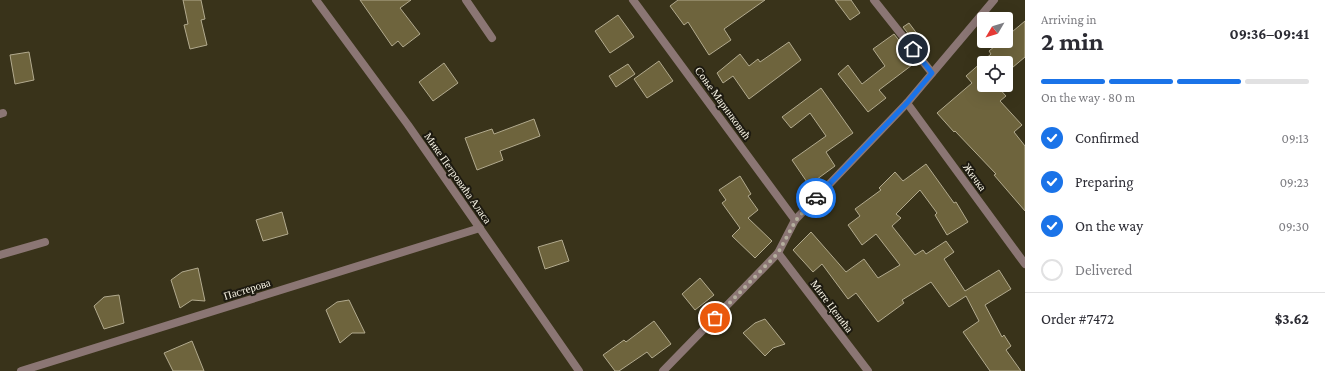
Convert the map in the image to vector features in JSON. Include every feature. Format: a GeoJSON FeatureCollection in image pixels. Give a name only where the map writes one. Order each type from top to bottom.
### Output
{"type":"FeatureCollection","features":[{"type":"Feature","properties":{"kind":"street","name":"Мике Петровића Аласа"},"geometry":{"type":"LineString","coordinates":[[316,0],[408,126],[579,371]]}},
{"type":"Feature","properties":{"kind":"street"},"geometry":{"type":"LineString","coordinates":[[466,0],[492,38]]}},
{"type":"Feature","properties":{"kind":"street","name":"Соње Маринковић"},"geometry":{"type":"LineString","coordinates":[[633,0],[796,220]]}},
{"type":"Feature","properties":{"kind":"street"},"geometry":{"type":"LineString","coordinates":[[874,0],[932,73]]}},
{"type":"Feature","properties":{"kind":"street"},"geometry":{"type":"LineString","coordinates":[[663,371],[778,253],[796,220],[907,103],[994,0]]}},
{"type":"Feature","properties":{"kind":"street","name":"Жичка"},"geometry":{"type":"LineString","coordinates":[[907,103],[1025,264]]}},
{"type":"Feature","properties":{"kind":"street","name":"Пастерова"},"geometry":{"type":"LineString","coordinates":[[21,371],[480,228]]}},
{"type":"Feature","properties":{"kind":"street"},"geometry":{"type":"LineString","coordinates":[[0,255],[45,242]]}},
{"type":"Feature","properties":{"kind":"street","name":"Мите Ценића"},"geometry":{"type":"LineString","coordinates":[[778,253],[868,371]]}},
{"type":"Feature","properties":{"kind":"building"},"geometry":{"type":"Polygon","coordinates":[[[183,0],[201,0],[205,19],[201,20],[207,45],[190,49],[184,25],[188,24],[183,0]]]}},
{"type":"Feature","properties":{"kind":"building"},"geometry":{"type":"Polygon","coordinates":[[[360,0],[411,0],[400,8],[420,34],[403,47],[398,41],[392,46],[360,0]]]}},
{"type":"Feature","properties":{"kind":"building"},"geometry":{"type":"Polygon","coordinates":[[[678,0],[765,0],[724,29],[731,40],[709,55],[688,22],[684,25],[670,6],[678,0]]]}},
{"type":"Feature","properties":{"kind":"building"},"geometry":{"type":"Polygon","coordinates":[[[835,0],[851,0],[860,13],[850,20],[835,0]]]}},
{"type":"Feature","properties":{"kind":"building"},"geometry":{"type":"Polygon","coordinates":[[[618,15],[634,37],[610,53],[595,31],[618,15]]]}},
{"type":"Feature","properties":{"kind":"building"},"geometry":{"type":"Polygon","coordinates":[[[1025,21],[1025,57],[1013,67],[1013,56],[989,56],[991,54],[989,51],[993,48],[1013,48],[1013,31],[1025,21]]]}},
{"type":"Feature","properties":{"kind":"building"},"geometry":{"type":"Polygon","coordinates":[[[909,23],[930,51],[925,55],[903,27],[909,23]]]}},
{"type":"Feature","properties":{"kind":"building"},"geometry":{"type":"Polygon","coordinates":[[[894,34],[916,62],[879,90],[886,98],[868,112],[838,74],[848,65],[862,84],[885,66],[873,49],[894,34]]]}},
{"type":"Feature","properties":{"kind":"building"},"geometry":{"type":"Polygon","coordinates":[[[789,42],[801,60],[749,99],[733,76],[723,83],[717,73],[740,54],[749,66],[758,59],[760,62],[789,42]]]}},
{"type":"Feature","properties":{"kind":"building"},"geometry":{"type":"Polygon","coordinates":[[[29,52],[34,80],[15,84],[10,55],[29,52]]]}},
{"type":"Feature","properties":{"kind":"building"},"geometry":{"type":"Polygon","coordinates":[[[659,61],[673,81],[647,98],[634,79],[659,61]]]}},
{"type":"Feature","properties":{"kind":"building"},"geometry":{"type":"Polygon","coordinates":[[[444,63],[458,83],[433,101],[419,82],[444,63]]]}},
{"type":"Feature","properties":{"kind":"building"},"geometry":{"type":"Polygon","coordinates":[[[628,64],[635,74],[616,87],[609,76],[628,64]]]}},
{"type":"Feature","properties":{"kind":"building"},"geometry":{"type":"Polygon","coordinates":[[[977,66],[977,92],[1002,92],[1006,96],[1000,101],[1022,125],[1014,132],[1025,146],[1025,211],[994,175],[996,174],[937,113],[972,83],[966,76],[977,66]]]}},
{"type":"Feature","properties":{"kind":"building"},"geometry":{"type":"Polygon","coordinates":[[[821,88],[853,133],[826,152],[835,166],[809,185],[792,160],[826,136],[810,113],[791,128],[782,117],[821,88]]]}},
{"type":"Feature","properties":{"kind":"building"},"geometry":{"type":"Polygon","coordinates":[[[534,119],[540,136],[500,151],[503,160],[477,170],[465,138],[492,129],[494,134],[534,119]]]}},
{"type":"Feature","properties":{"kind":"building"},"geometry":{"type":"Polygon","coordinates":[[[926,164],[954,203],[956,202],[968,222],[947,235],[935,215],[937,213],[920,190],[896,214],[901,218],[892,226],[915,255],[923,250],[926,254],[946,241],[954,252],[944,259],[965,291],[999,270],[1011,289],[985,305],[1002,337],[1004,335],[1011,346],[1006,350],[1021,371],[990,371],[963,332],[979,321],[966,296],[949,307],[931,282],[902,300],[904,303],[878,322],[856,293],[848,299],[822,264],[813,272],[793,250],[811,232],[846,272],[864,259],[878,278],[900,265],[876,234],[862,245],[848,225],[860,216],[855,209],[881,190],[879,188],[895,172],[903,181],[926,164]]]}},
{"type":"Feature","properties":{"kind":"building"},"geometry":{"type":"Polygon","coordinates":[[[740,176],[751,194],[748,196],[758,210],[748,218],[772,241],[755,258],[732,236],[740,228],[722,203],[726,200],[719,190],[740,176]]]}},
{"type":"Feature","properties":{"kind":"building"},"geometry":{"type":"Polygon","coordinates":[[[282,212],[288,234],[263,241],[256,220],[282,212]]]}},
{"type":"Feature","properties":{"kind":"building"},"geometry":{"type":"Polygon","coordinates":[[[562,240],[569,261],[545,269],[538,247],[562,240]]]}},
{"type":"Feature","properties":{"kind":"building"},"geometry":{"type":"Polygon","coordinates":[[[198,268],[205,301],[192,300],[180,308],[171,280],[182,272],[198,268]]]}},
{"type":"Feature","properties":{"kind":"building"},"geometry":{"type":"Polygon","coordinates":[[[700,278],[714,295],[695,310],[682,294],[700,278]]]}},
{"type":"Feature","properties":{"kind":"building"},"geometry":{"type":"Polygon","coordinates":[[[119,295],[124,323],[104,329],[94,306],[104,297],[119,295]]]}},
{"type":"Feature","properties":{"kind":"building"},"geometry":{"type":"Polygon","coordinates":[[[349,300],[365,333],[352,333],[340,343],[326,310],[337,302],[349,300]]]}},
{"type":"Feature","properties":{"kind":"building"},"geometry":{"type":"Polygon","coordinates":[[[765,319],[785,344],[773,348],[765,356],[743,333],[755,323],[765,319]]]}},
{"type":"Feature","properties":{"kind":"building"},"geometry":{"type":"Polygon","coordinates":[[[654,321],[671,344],[652,358],[647,352],[619,371],[615,371],[603,355],[624,340],[626,342],[654,321]]]}},
{"type":"Feature","properties":{"kind":"building"},"geometry":{"type":"Polygon","coordinates":[[[192,341],[204,371],[173,371],[164,353],[192,341]]]}},
{"type":"Feature","properties":{"kind":"way so far"},"geometry":{"type":"LineString","coordinates":[[715,318],[778,253],[796,220],[816,198]]}},
{"type":"Feature","properties":{"kind":"route"},"geometry":{"type":"LineString","coordinates":[[816,198],[907,103],[932,73],[913,49]]}}]}
